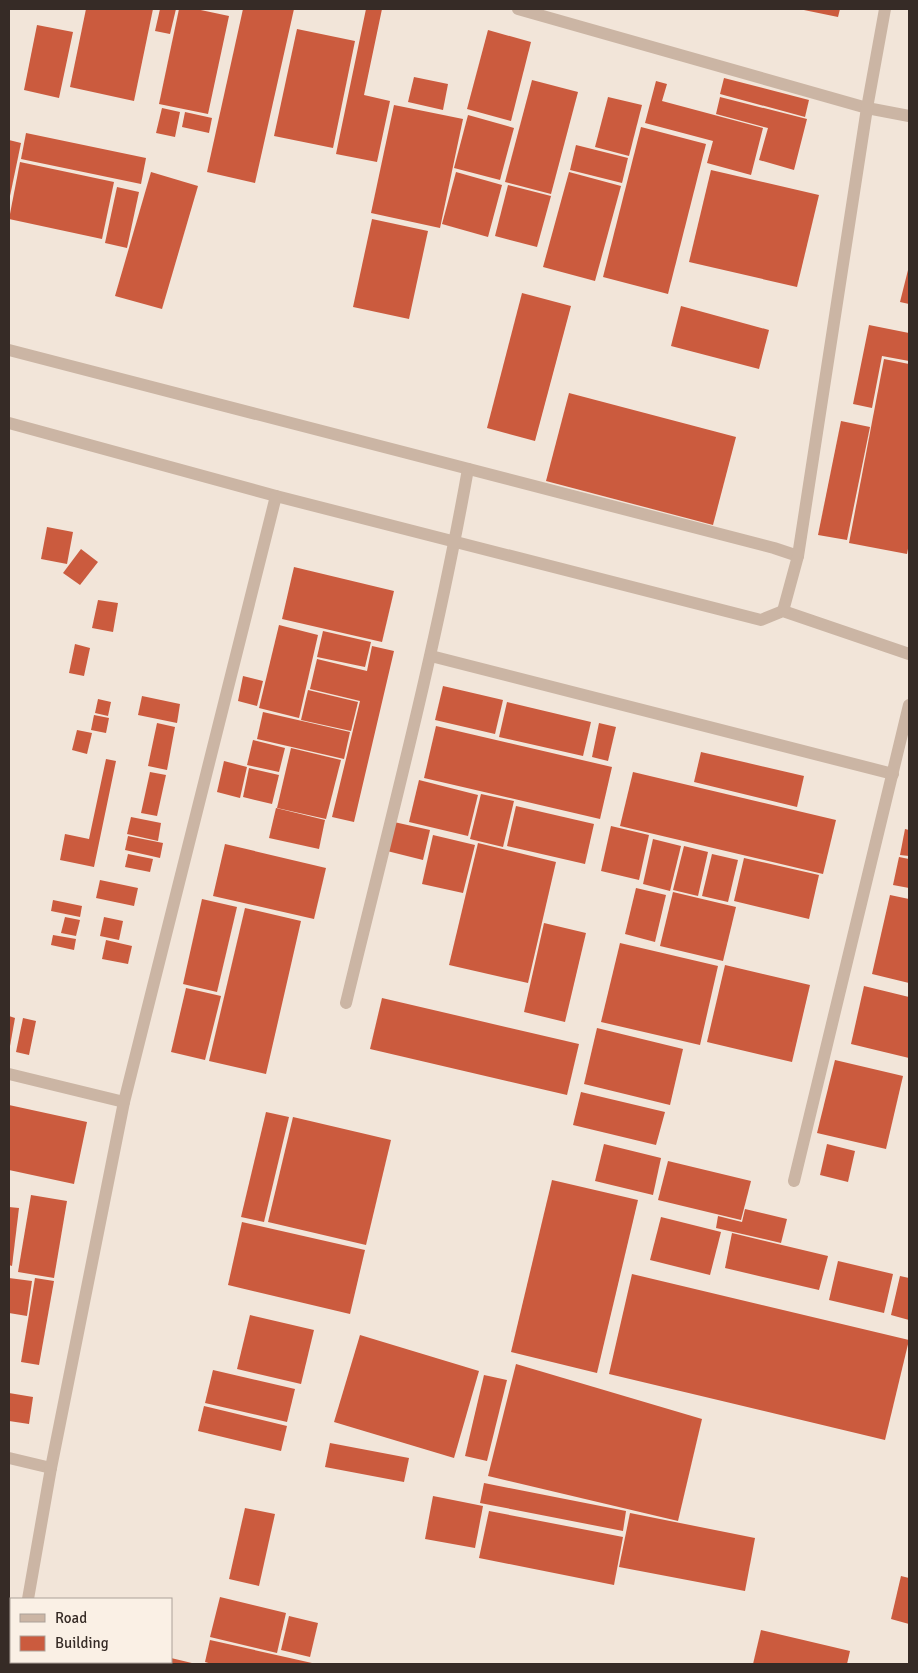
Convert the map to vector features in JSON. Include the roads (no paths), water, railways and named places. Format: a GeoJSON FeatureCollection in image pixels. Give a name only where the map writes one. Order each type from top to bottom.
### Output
{"type":"FeatureCollection","features":[{"type":"Feature","properties":{"kind":"street"},"geometry":{"type":"LineString","coordinates":[[518,9],[867,108],[909,116]]}},
{"type":"Feature","properties":{"kind":"street"},"geometry":{"type":"LineString","coordinates":[[783,611],[798,556],[867,108],[885,9]]}},
{"type":"Feature","properties":{"kind":"street"},"geometry":{"type":"LineString","coordinates":[[9,350],[774,548],[798,556]]}},
{"type":"Feature","properties":{"kind":"street"},"geometry":{"type":"LineString","coordinates":[[9,423],[276,496],[761,620],[783,611],[909,654]]}},
{"type":"Feature","properties":{"kind":"street"},"geometry":{"type":"LineString","coordinates":[[346,1003],[431,656],[468,469]]}},
{"type":"Feature","properties":{"kind":"street"},"geometry":{"type":"LineString","coordinates":[[28,1598],[51,1468],[124,1102],[276,496]]}},
{"type":"Feature","properties":{"kind":"street"},"geometry":{"type":"LineString","coordinates":[[431,656],[893,774]]}},
{"type":"Feature","properties":{"kind":"street"},"geometry":{"type":"LineString","coordinates":[[794,1181],[909,705]]}},
{"type":"Feature","properties":{"kind":"street"},"geometry":{"type":"LineString","coordinates":[[9,1074],[124,1102]]}},
{"type":"Feature","properties":{"kind":"street"},"geometry":{"type":"LineString","coordinates":[[9,1458],[51,1468]]}}]}
